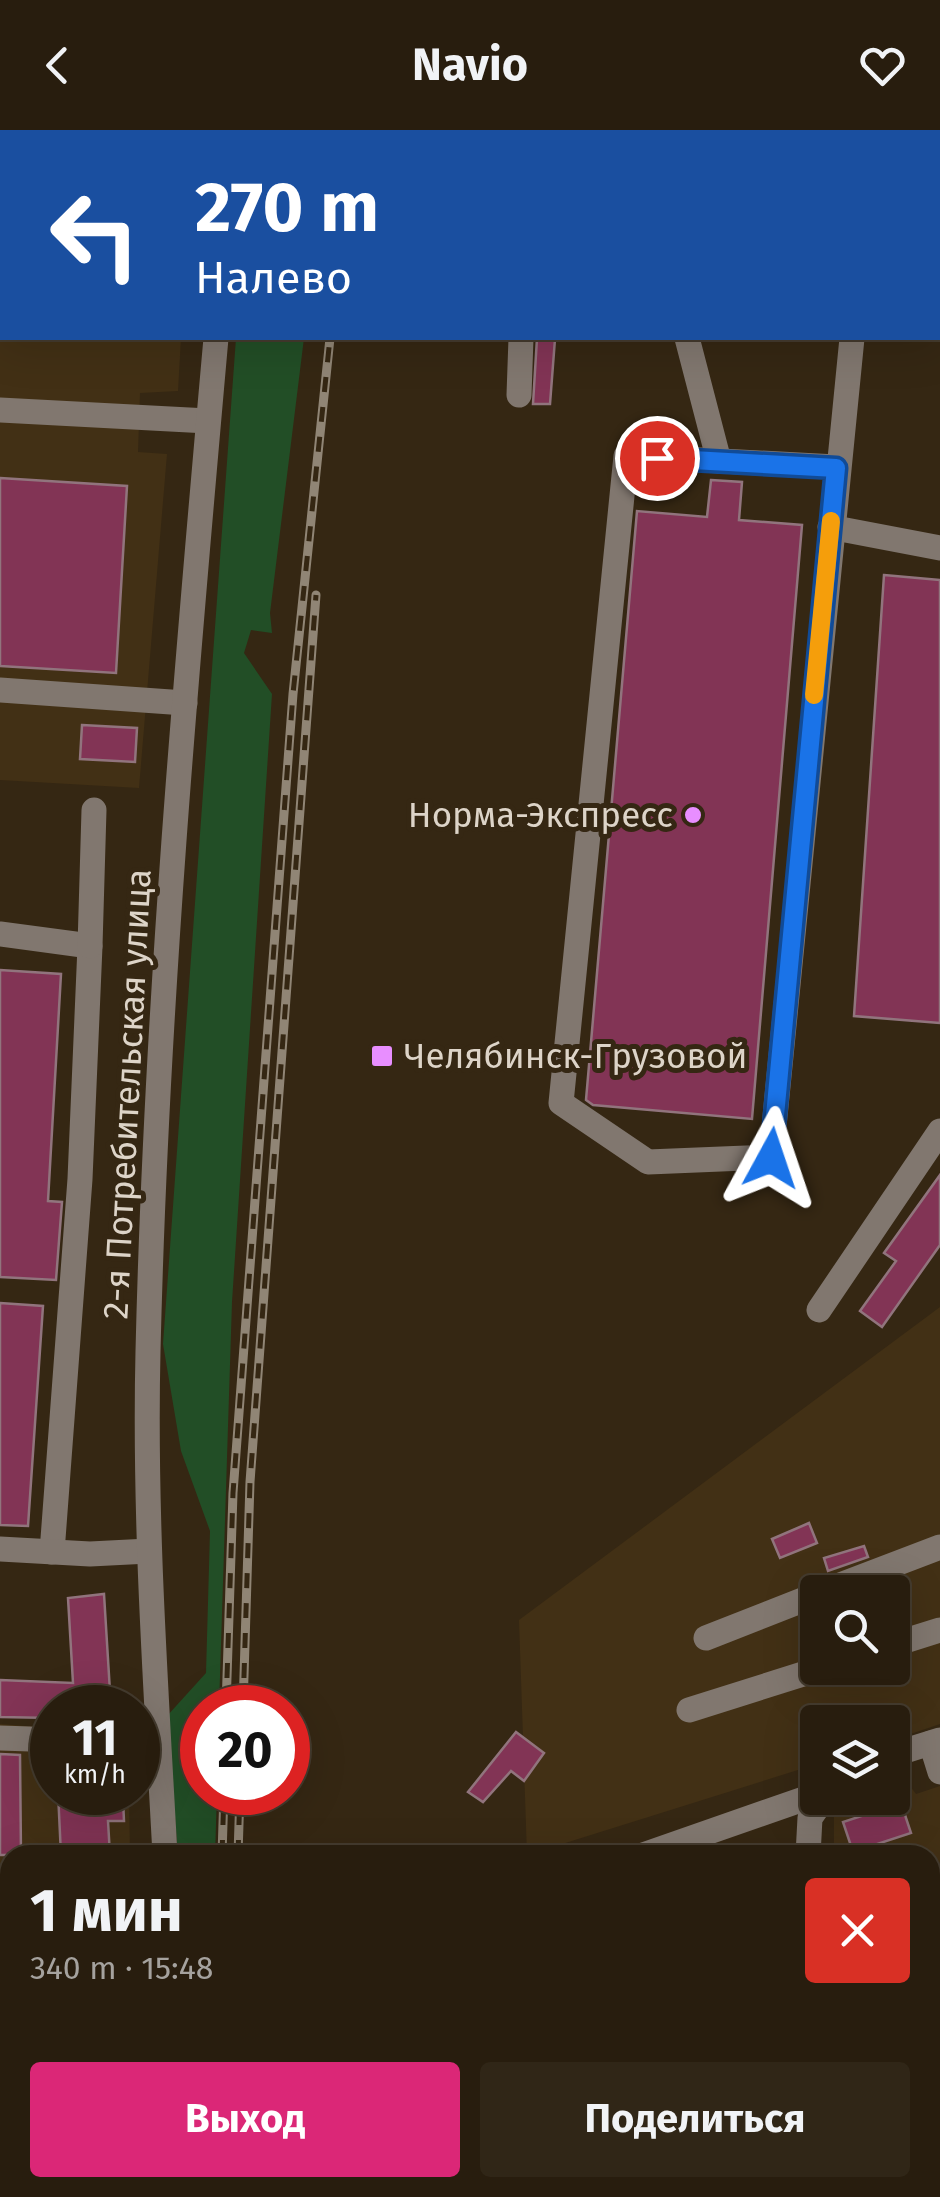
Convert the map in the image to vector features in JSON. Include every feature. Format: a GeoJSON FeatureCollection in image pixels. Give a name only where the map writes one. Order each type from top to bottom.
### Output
{"type":"FeatureCollection","features":[{"type":"Feature","properties":{"kind":"street","name":"2-я Потребительская улица"},"geometry":{"type":"LineString","coordinates":[[164,1845],[148,1551],[148,1352],[185,703],[216,340]]}},
{"type":"Feature","properties":{"kind":"street"},"geometry":{"type":"LineString","coordinates":[[519,395],[522,340]]}},
{"type":"Feature","properties":{"kind":"street"},"geometry":{"type":"LineString","coordinates":[[688,340],[719,461]]}},
{"type":"Feature","properties":{"kind":"street"},"geometry":{"type":"LineString","coordinates":[[836,468],[626,456],[561,1104],[648,1162],[771,1158],[830,527],[852,340]]}},
{"type":"Feature","properties":{"kind":"street"},"geometry":{"type":"LineString","coordinates":[[0,410],[208,421]]}},
{"type":"Feature","properties":{"kind":"street"},"geometry":{"type":"LineString","coordinates":[[830,527],[940,548]]}},
{"type":"Feature","properties":{"kind":"street"},"geometry":{"type":"LineString","coordinates":[[0,690],[185,703]]}},
{"type":"Feature","properties":{"kind":"street"},"geometry":{"type":"LineString","coordinates":[[52,1552],[80,1179],[94,810]]}},
{"type":"Feature","properties":{"kind":"street"},"geometry":{"type":"LineString","coordinates":[[0,934],[90,946]]}},
{"type":"Feature","properties":{"kind":"street"},"geometry":{"type":"LineString","coordinates":[[819,1310],[940,1132]]}},
{"type":"Feature","properties":{"kind":"street"},"geometry":{"type":"LineString","coordinates":[[866,1575],[940,1546]]}},
{"type":"Feature","properties":{"kind":"street"},"geometry":{"type":"LineString","coordinates":[[0,1549],[148,1551]]}},
{"type":"Feature","properties":{"kind":"street"},"geometry":{"type":"LineString","coordinates":[[706,1638],[800,1601]]}},
{"type":"Feature","properties":{"kind":"street"},"geometry":{"type":"LineString","coordinates":[[910,1639],[940,1630]]}},
{"type":"Feature","properties":{"kind":"street"},"geometry":{"type":"LineString","coordinates":[[689,1710],[800,1675]]}},
{"type":"Feature","properties":{"kind":"street"},"geometry":{"type":"LineString","coordinates":[[0,1738],[30,1739]]}},
{"type":"Feature","properties":{"kind":"street"},"geometry":{"type":"LineString","coordinates":[[910,1749],[936,1741],[940,1772]]}},
{"type":"Feature","properties":{"kind":"street"},"geometry":{"type":"LineString","coordinates":[[673,1845],[800,1800]]}},
{"type":"Feature","properties":{"kind":"street"},"geometry":{"type":"LineString","coordinates":[[809,1845],[812,1815]]}},
{"type":"Feature","properties":{"kind":"shaded area"},"geometry":{"type":"Polygon","coordinates":[[[0,340],[181,340],[178,391],[140,393],[138,452],[167,454],[139,788],[0,780],[0,340]]]}},
{"type":"Feature","properties":{"kind":"shaded area"},"geometry":{"type":"Polygon","coordinates":[[[940,1307],[940,1724],[910,1734],[910,1705],[800,1705],[800,1769],[559,1845],[527,1845],[519,1620],[940,1307]]]}},
{"type":"Feature","properties":{"kind":"shaded area"},"geometry":{"type":"Polygon","coordinates":[[[0,1724],[30,1726],[30,1815],[129,1815],[130,1845],[0,1845],[0,1724]]]}},
{"type":"Feature","properties":{"kind":"shaded area"},"geometry":{"type":"Polygon","coordinates":[[[910,1786],[916,1794],[940,1786],[940,1845],[834,1845],[834,1815],[910,1815],[910,1786]]]}},
{"type":"Feature","properties":{"kind":"green space"},"geometry":{"type":"Polygon","coordinates":[[[236,340],[304,340],[270,613],[272,633],[251,630],[244,653],[272,694],[232,1302],[220,1685],[195,1685],[206,1673],[210,1531],[181,1451],[163,1344],[236,340]]]}},
{"type":"Feature","properties":{"kind":"green space"},"geometry":{"type":"Polygon","coordinates":[[[180,1702],[180,1815],[216,1815],[215,1845],[177,1845],[167,1716],[180,1702]]]}},
{"type":"Feature","properties":{"kind":"building"},"geometry":{"type":"Polygon","coordinates":[[[537,340],[555,340],[550,404],[533,404],[537,340]]]}},
{"type":"Feature","properties":{"kind":"building"},"geometry":{"type":"Polygon","coordinates":[[[0,478],[127,486],[116,673],[0,666],[0,478]]]}},
{"type":"Feature","properties":{"kind":"building","name":"Норма-Экспресс"},"geometry":{"type":"Polygon","coordinates":[[[711,480],[742,482],[739,520],[802,525],[752,1119],[593,1105],[586,1100],[637,511],[707,517],[711,480]]]}},
{"type":"Feature","properties":{"kind":"building"},"geometry":{"type":"Polygon","coordinates":[[[884,575],[940,580],[940,1023],[854,1016],[884,575]]]}},
{"type":"Feature","properties":{"kind":"building"},"geometry":{"type":"Polygon","coordinates":[[[82,725],[137,728],[135,762],[80,759],[82,725]]]}},
{"type":"Feature","properties":{"kind":"building"},"geometry":{"type":"Polygon","coordinates":[[[0,970],[61,974],[48,1201],[62,1202],[56,1280],[0,1277],[0,970]]]}},
{"type":"Feature","properties":{"kind":"building"},"geometry":{"type":"Polygon","coordinates":[[[940,1175],[940,1245],[882,1327],[860,1311],[896,1261],[884,1253],[940,1175]]]}},
{"type":"Feature","properties":{"kind":"building"},"geometry":{"type":"Polygon","coordinates":[[[0,1303],[43,1306],[28,1526],[0,1525],[0,1303]]]}},
{"type":"Feature","properties":{"kind":"building"},"geometry":{"type":"Polygon","coordinates":[[[809,1523],[817,1543],[780,1558],[772,1539],[809,1523]]]}},
{"type":"Feature","properties":{"kind":"building"},"geometry":{"type":"Polygon","coordinates":[[[864,1546],[868,1557],[828,1571],[824,1558],[864,1546]]]}},
{"type":"Feature","properties":{"kind":"building"},"geometry":{"type":"Polygon","coordinates":[[[104,1594],[110,1685],[30,1685],[30,1718],[0,1717],[0,1680],[73,1683],[68,1598],[104,1594]]]}},
{"type":"Feature","properties":{"kind":"building"},"geometry":{"type":"Polygon","coordinates":[[[516,1732],[544,1753],[524,1781],[511,1771],[483,1802],[468,1792],[516,1732]]]}},
{"type":"Feature","properties":{"kind":"building"},"geometry":{"type":"Polygon","coordinates":[[[0,1754],[20,1755],[21,1845],[0,1845],[0,1754]]]}},
{"type":"Feature","properties":{"kind":"building"},"geometry":{"type":"Polygon","coordinates":[[[59,1815],[124,1815],[124,1821],[108,1821],[109,1845],[61,1845],[59,1815]]]}},
{"type":"Feature","properties":{"kind":"building"},"geometry":{"type":"Polygon","coordinates":[[[864,1815],[905,1815],[911,1833],[874,1845],[851,1845],[843,1822],[864,1815]]]}},
{"type":"Feature","properties":{"kind":"railway"},"geometry":{"type":"LineString","coordinates":[[227,1685],[233,1493],[293,694],[330,340]]}},
{"type":"Feature","properties":{"kind":"railway"},"geometry":{"type":"LineString","coordinates":[[244,1685],[250,1482],[316,595]]}},
{"type":"Feature","properties":{"kind":"railway"},"geometry":{"type":"LineString","coordinates":[[222,1845],[223,1815]]}},
{"type":"Feature","properties":{"kind":"railway"},"geometry":{"type":"LineString","coordinates":[[238,1845],[239,1815]]}},
{"type":"Feature","properties":{"kind":"slow traffic"},"geometry":{"type":"LineString","coordinates":[[814,695],[831,521]]}},
{"type":"Feature","properties":{"kind":"place","name":"Норма-Экспресс"},"geometry":{"type":"Point","coordinates":[693,815]}},
{"type":"Feature","properties":{"kind":"place","name":"Челябинск-Грузовой"},"geometry":{"type":"Point","coordinates":[382,1056]}},
{"type":"Feature","properties":{"kind":"route"},"geometry":{"type":"LineString","coordinates":[[657,458],[836,468],[771,1158]]}}]}
